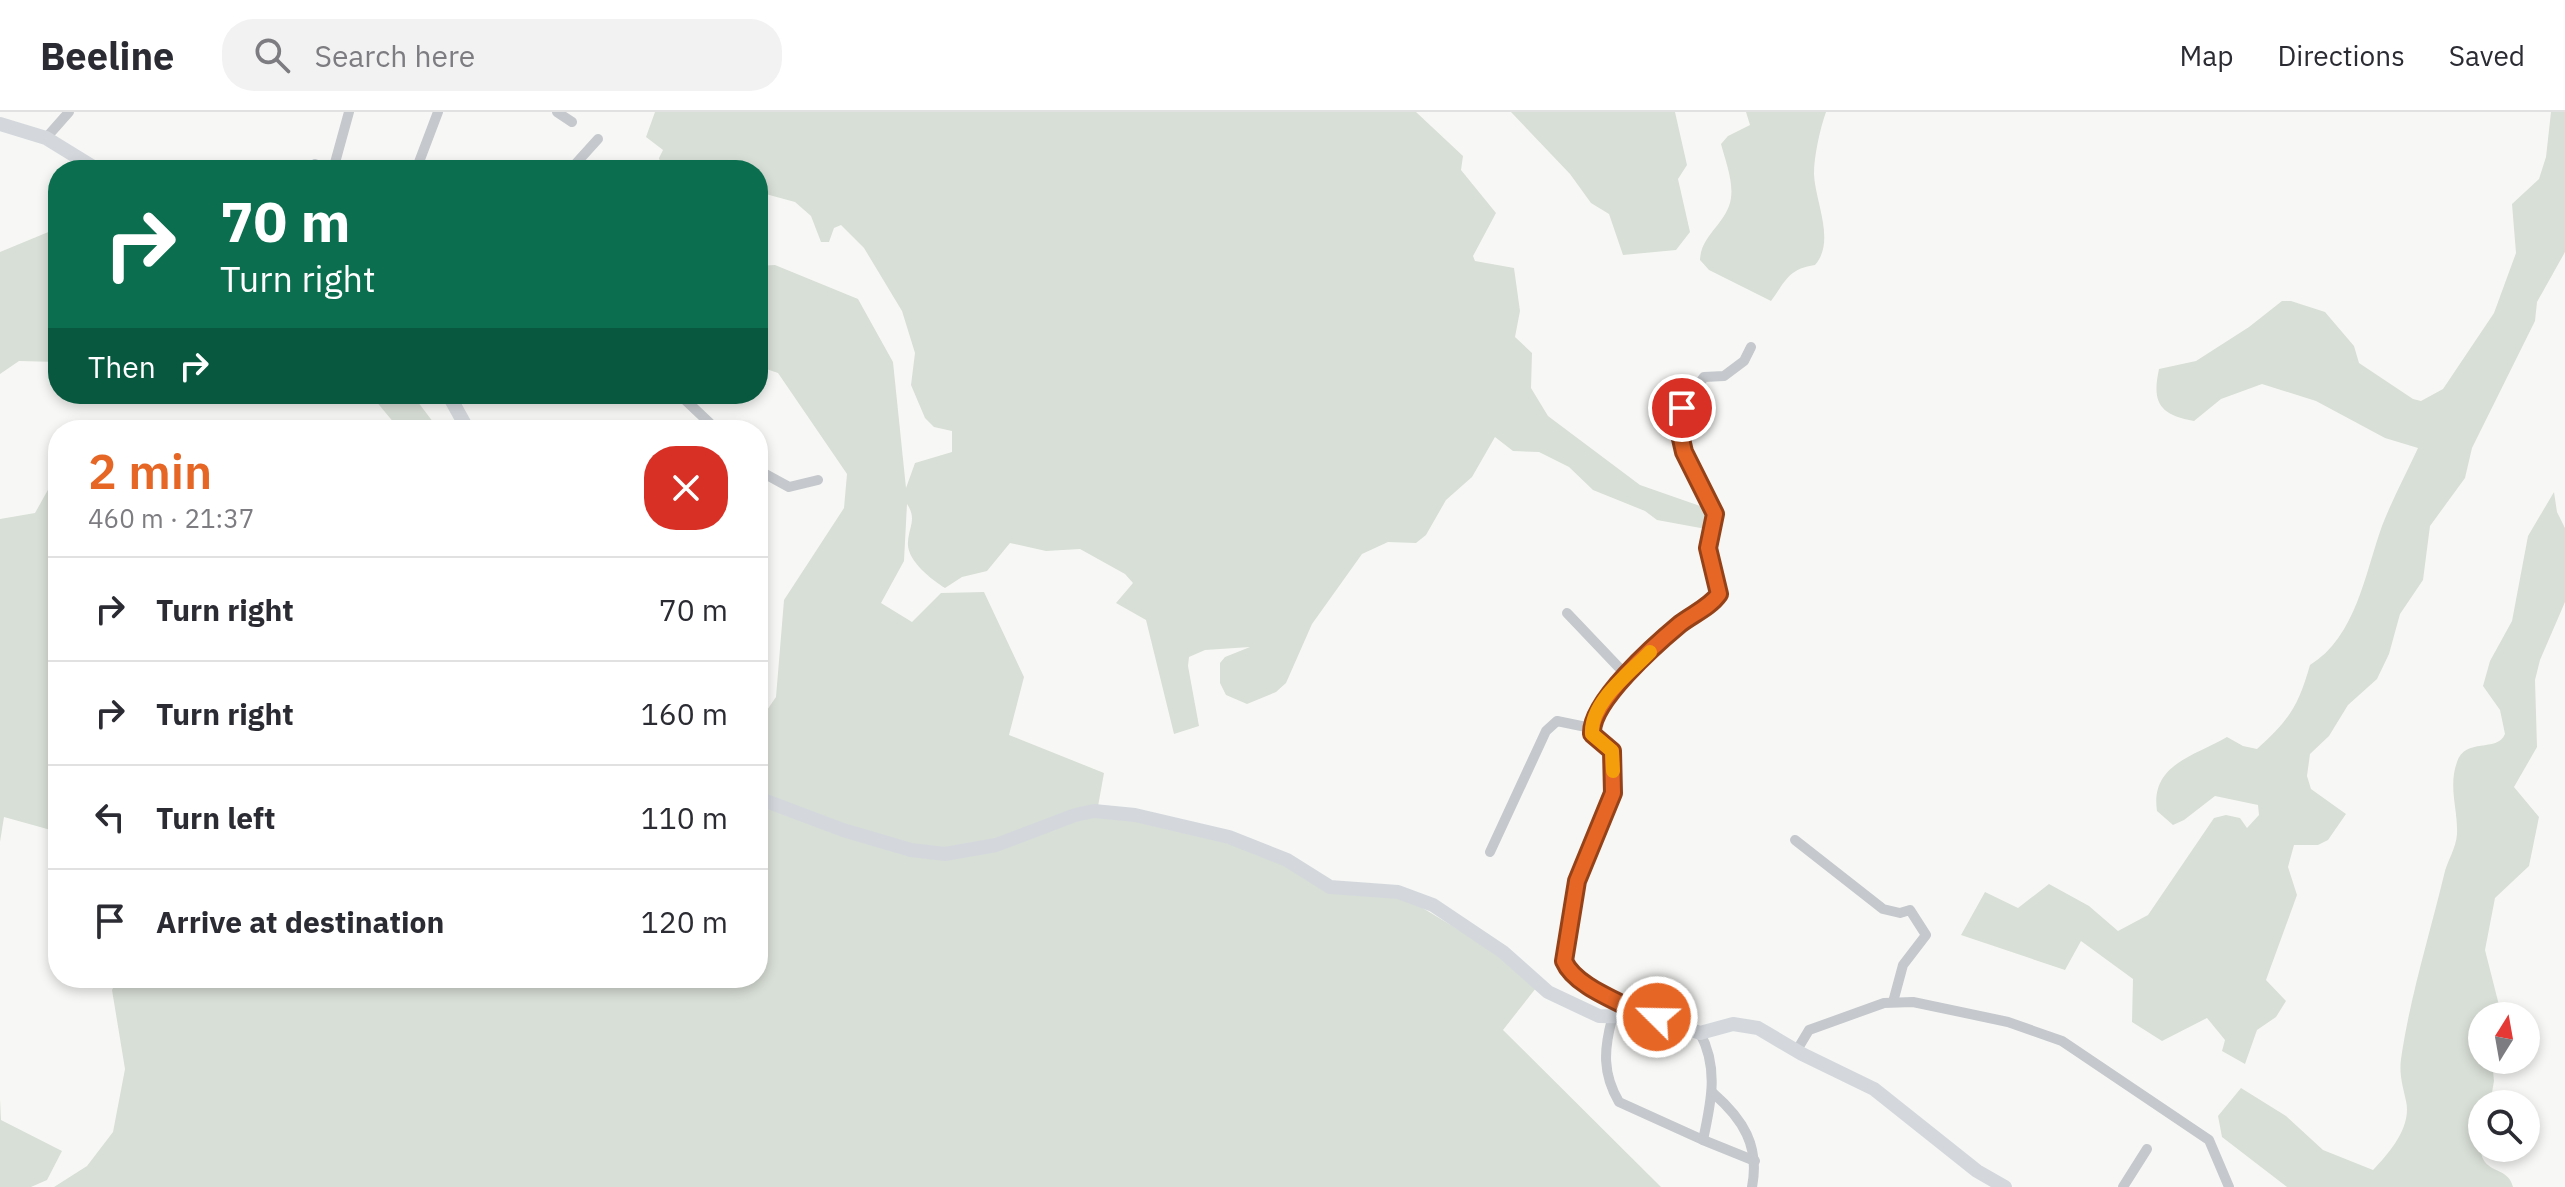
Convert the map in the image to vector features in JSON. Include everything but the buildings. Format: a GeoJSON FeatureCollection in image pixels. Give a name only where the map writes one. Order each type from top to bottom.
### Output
{"type":"FeatureCollection","features":[{"type":"Feature","properties":{"kind":"street"},"geometry":{"type":"LineString","coordinates":[[46,138],[69,112]]}},
{"type":"Feature","properties":{"kind":"street"},"geometry":{"type":"LineString","coordinates":[[336,160],[349,112]]}},
{"type":"Feature","properties":{"kind":"street"},"geometry":{"type":"LineString","coordinates":[[420,160],[438,112]]}},
{"type":"Feature","properties":{"kind":"street"},"geometry":{"type":"LineString","coordinates":[[557,112],[572,122]]}},
{"type":"Feature","properties":{"kind":"street"},"geometry":{"type":"LineString","coordinates":[[0,124],[46,138],[82,160]]}},
{"type":"Feature","properties":{"kind":"street"},"geometry":{"type":"LineString","coordinates":[[579,160],[598,139]]}},
{"type":"Feature","properties":{"kind":"street"},"geometry":{"type":"LineString","coordinates":[[1751,347],[1744,361],[1724,376],[1704,377],[1687,398],[1679,418],[1684,452],[1715,514],[1708,548],[1719,594],[1658,644],[1605,699],[1591,728],[1592,734],[1612,751],[1613,793],[1577,881],[1564,961],[1569,972],[1645,1016],[1700,1033],[1743,1025],[1758,1028],[1874,1089],[1977,1171],[2005,1187]]}},
{"type":"Feature","properties":{"kind":"street"},"geometry":{"type":"LineString","coordinates":[[690,404],[706,420]]}},
{"type":"Feature","properties":{"kind":"street"},"geometry":{"type":"LineString","coordinates":[[768,475],[789,487],[818,480]]}},
{"type":"Feature","properties":{"kind":"street"},"geometry":{"type":"LineString","coordinates":[[1567,613],[1627,676]]}},
{"type":"Feature","properties":{"kind":"street"},"geometry":{"type":"LineString","coordinates":[[1490,852],[1546,731],[1557,721],[1591,728]]}},
{"type":"Feature","properties":{"kind":"street"},"geometry":{"type":"LineString","coordinates":[[768,802],[843,830],[911,850],[945,854],[996,845],[1075,815],[1094,811],[1135,815],[1229,837],[1287,860],[1330,887],[1398,892],[1433,905],[1503,952],[1548,992],[1612,1019],[1645,1016]]}},
{"type":"Feature","properties":{"kind":"street"},"geometry":{"type":"LineString","coordinates":[[1795,840],[1883,909],[1900,913],[1910,910],[1925,929],[1926,935],[1903,965],[1893,1002]]}},
{"type":"Feature","properties":{"kind":"street"},"geometry":{"type":"LineString","coordinates":[[1797,1050],[1809,1030],[1827,1021],[1893,1002],[1913,1002],[2008,1022],[2062,1041],[2209,1140],[2229,1187]]}},
{"type":"Feature","properties":{"kind":"street"},"geometry":{"type":"LineString","coordinates":[[1612,1019],[1605,1056],[1607,1077],[1619,1102],[1755,1161]]}},
{"type":"Feature","properties":{"kind":"street"},"geometry":{"type":"LineString","coordinates":[[1700,1033],[1706,1044],[1713,1093],[1703,1140]]}},
{"type":"Feature","properties":{"kind":"street"},"geometry":{"type":"LineString","coordinates":[[1713,1093],[1738,1115],[1747,1131],[1755,1161],[1752,1187]]}},
{"type":"Feature","properties":{"kind":"street"},"geometry":{"type":"LineString","coordinates":[[2123,1187],[2147,1149]]}},
{"type":"Feature","properties":{"kind":"shaded area"},"geometry":{"type":"Polygon","coordinates":[[[655,112],[1416,112],[1463,156],[1461,170],[1496,213],[1473,256],[1475,261],[1514,268],[1520,311],[1515,337],[1532,353],[1531,388],[1548,416],[1640,485],[1703,507],[1711,514],[1706,529],[1657,520],[1645,511],[1593,490],[1569,467],[1539,452],[1513,451],[1495,437],[1472,477],[1446,500],[1426,535],[1416,543],[1388,542],[1362,554],[1312,624],[1286,683],[1276,692],[1247,704],[1226,695],[1220,683],[1220,663],[1225,657],[1250,647],[1205,650],[1189,657],[1199,726],[1174,734],[1146,620],[1116,603],[1133,583],[1125,574],[1080,549],[1046,551],[1010,543],[987,571],[962,577],[945,588],[927,575],[911,556],[908,542],[912,518],[907,504],[904,561],[881,603],[912,622],[941,593],[984,592],[1024,677],[1009,735],[1104,773],[1097,812],[1166,822],[1293,866],[1329,889],[1395,897],[1416,904],[1497,953],[1536,988],[1503,1030],[1661,1187],[54,1187],[87,1166],[113,1132],[125,1069],[113,988],[768,988],[768,709],[776,697],[784,600],[844,508],[847,474],[778,373],[768,370],[768,265],[775,265],[858,299],[893,362],[906,488],[915,463],[952,452],[952,431],[934,427],[925,418],[911,385],[915,353],[902,311],[864,248],[841,225],[834,228],[829,242],[821,242],[811,216],[795,202],[768,195],[768,160],[660,160],[663,150],[646,137],[655,112]]]}},
{"type":"Feature","properties":{"kind":"shaded area"},"geometry":{"type":"Polygon","coordinates":[[[1511,112],[1675,112],[1687,165],[1678,179],[1690,232],[1676,250],[1623,255],[1609,214],[1591,203],[1570,174],[1511,112]]]}},
{"type":"Feature","properties":{"kind":"shaded area"},"geometry":{"type":"Polygon","coordinates":[[[1746,112],[1826,112],[1814,174],[1824,245],[1815,265],[1792,273],[1771,301],[1709,270],[1700,260],[1704,245],[1731,199],[1730,175],[1721,144],[1728,136],[1750,125],[1746,112]]]}},
{"type":"Feature","properties":{"kind":"shaded area"},"geometry":{"type":"Polygon","coordinates":[[[2551,112],[2565,112],[2565,252],[2537,302],[2535,321],[2472,448],[2465,478],[2430,526],[2423,580],[2400,614],[2389,654],[2377,679],[2348,705],[2329,736],[2310,754],[2307,776],[2311,789],[2346,814],[2328,840],[2318,845],[2294,845],[2288,867],[2297,895],[2266,980],[2286,1001],[2276,1017],[2257,1030],[2245,1064],[2222,1051],[2225,1040],[2207,1018],[2162,1041],[2132,1022],[2133,979],[2081,941],[2065,970],[1961,935],[1985,892],[2018,908],[2049,884],[2089,906],[2118,931],[2148,915],[2214,818],[2226,815],[2240,818],[2247,828],[2259,815],[2258,805],[2215,796],[2173,825],[2157,811],[2160,782],[2177,764],[2227,737],[2243,746],[2257,749],[2285,721],[2301,692],[2310,665],[2326,653],[2349,621],[2382,526],[2418,448],[2385,438],[2316,401],[2262,384],[2221,399],[2194,421],[2172,415],[2160,405],[2158,398],[2159,369],[2196,361],[2249,327],[2282,301],[2291,301],[2325,312],[2354,346],[2359,363],[2413,399],[2421,401],[2443,389],[2494,313],[2516,253],[2512,204],[2539,179],[2546,157],[2551,112]]]}},
{"type":"Feature","properties":{"kind":"shaded area"},"geometry":{"type":"Polygon","coordinates":[[[48,232],[48,362],[19,361],[0,374],[0,252],[48,232]]]}},
{"type":"Feature","properties":{"kind":"shaded area"},"geometry":{"type":"Polygon","coordinates":[[[378,404],[420,404],[432,420],[392,420],[378,404]]]}},
{"type":"Feature","properties":{"kind":"shaded area"},"geometry":{"type":"Polygon","coordinates":[[[48,490],[48,829],[4,817],[0,842],[0,519],[35,513],[48,490]]]}},
{"type":"Feature","properties":{"kind":"shaded area"},"geometry":{"type":"Polygon","coordinates":[[[2554,492],[2557,512],[2565,528],[2565,602],[2540,660],[2535,680],[2537,747],[2514,787],[2539,817],[2529,866],[2495,898],[2485,950],[2498,1002],[2468,1002],[2468,1074],[2493,1074],[2494,1081],[2492,1090],[2468,1090],[2468,1162],[2485,1162],[2508,1177],[2513,1187],[2287,1187],[2222,1137],[2218,1116],[2241,1088],[2286,1116],[2323,1150],[2373,1170],[2398,1139],[2407,1111],[2401,1070],[2405,1036],[2444,875],[2456,839],[2454,771],[2461,754],[2474,747],[2495,743],[2505,734],[2500,710],[2483,686],[2490,661],[2512,621],[2528,536],[2554,492]]]}},
{"type":"Feature","properties":{"kind":"shaded area"},"geometry":{"type":"Polygon","coordinates":[[[0,1099],[1,1120],[62,1151],[47,1180],[31,1187],[0,1187],[0,1099]]]}},
{"type":"Feature","properties":{"kind":"slow traffic"},"geometry":{"type":"LineString","coordinates":[[1613,771],[1612,751],[1592,734],[1594,718],[1605,699],[1650,652]]}},
{"type":"Feature","properties":{"kind":"route"},"geometry":{"type":"LineString","coordinates":[[1657,1017],[1645,1016],[1580,979],[1569,972],[1564,961],[1577,881],[1613,793],[1612,751],[1592,734],[1594,718],[1605,699],[1658,644],[1719,594],[1708,548],[1715,514],[1684,452],[1679,430],[1682,408]]}}]}
